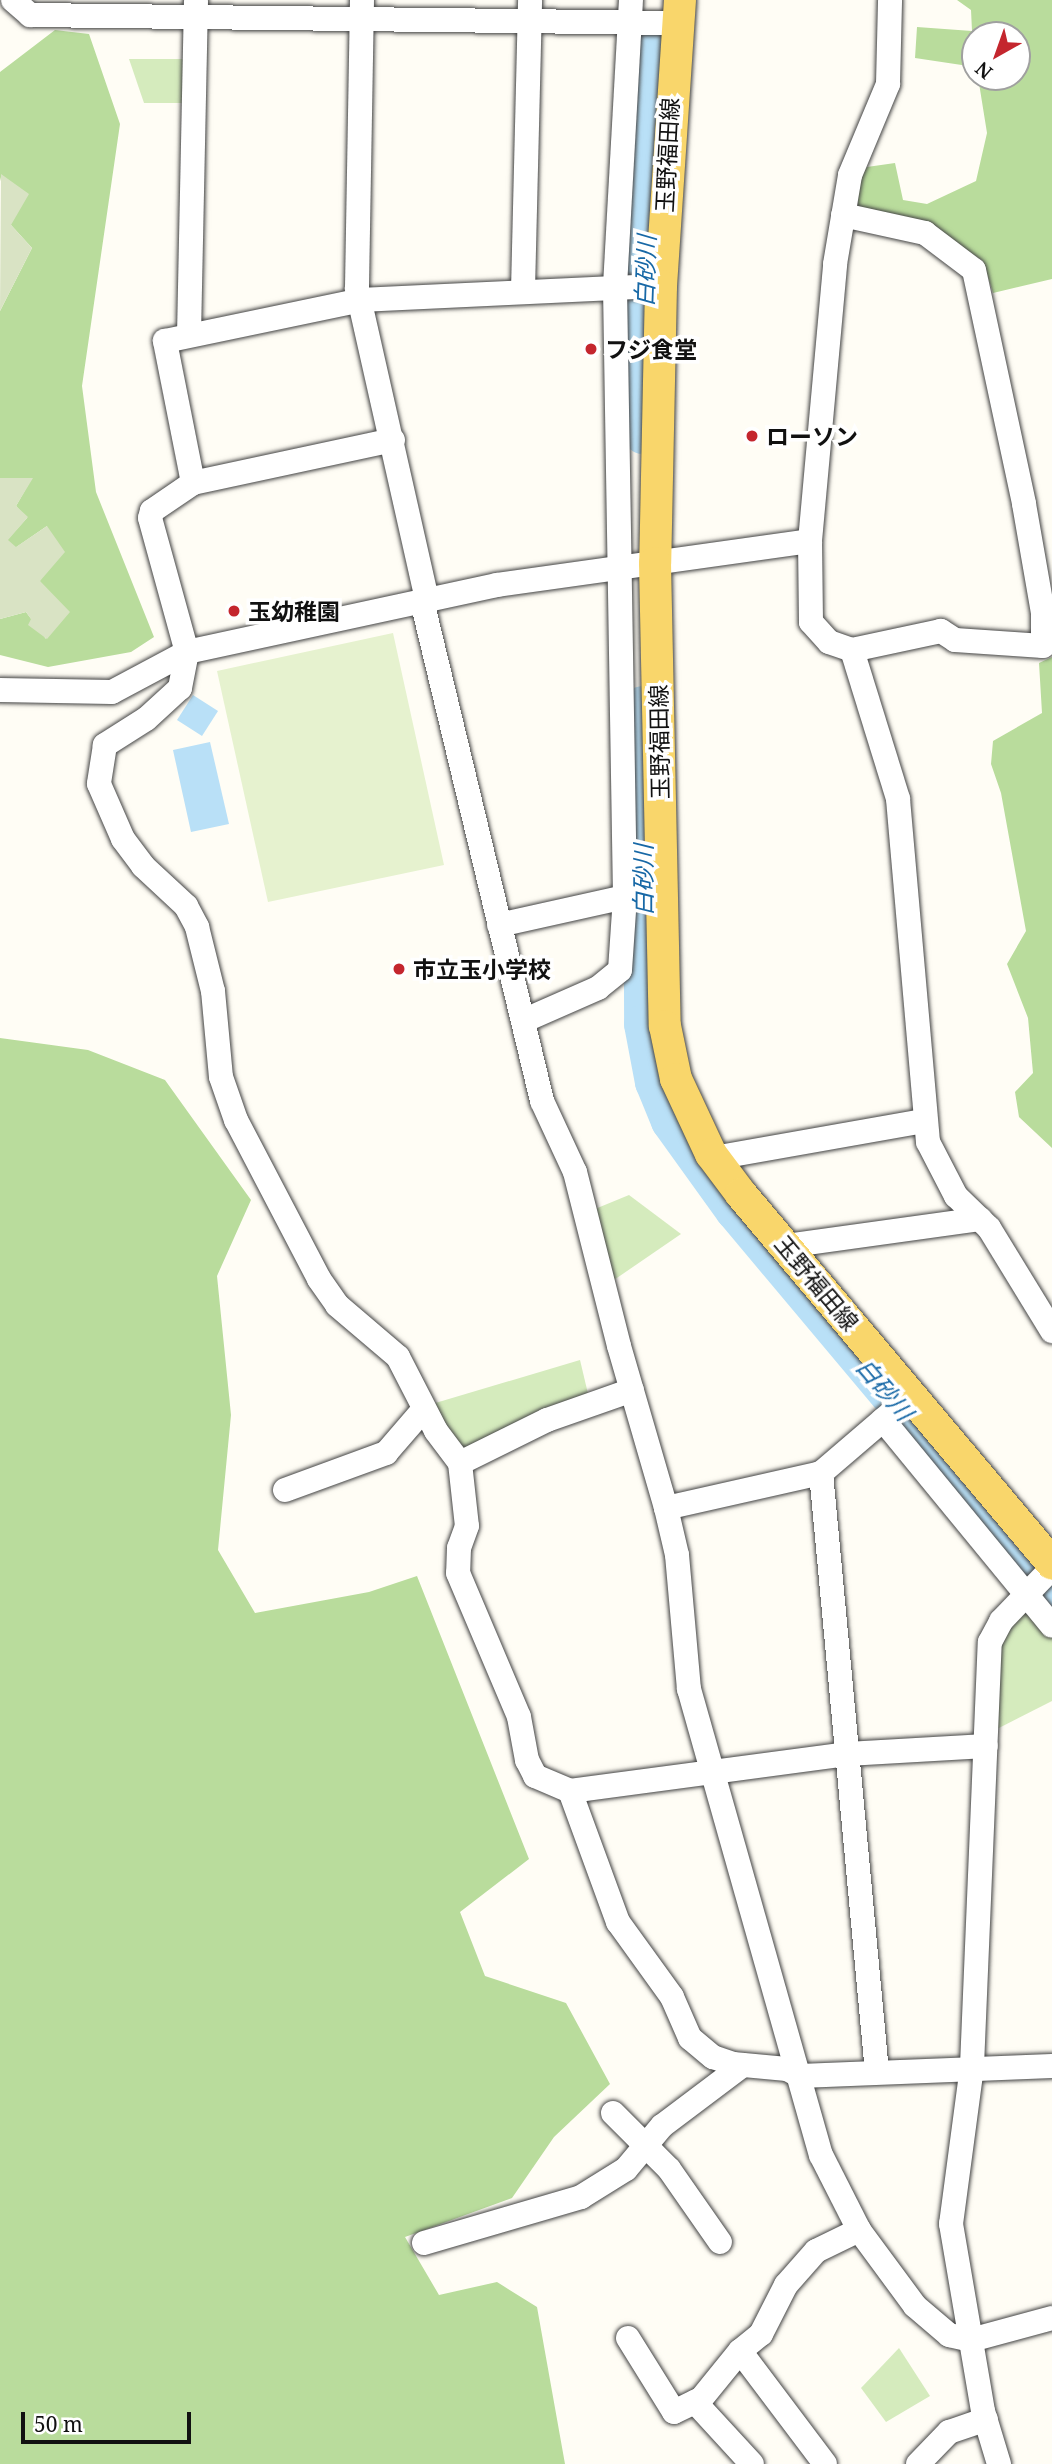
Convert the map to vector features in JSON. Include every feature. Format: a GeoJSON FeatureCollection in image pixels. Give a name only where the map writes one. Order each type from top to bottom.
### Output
{"type":"FeatureCollection","features":[{"type":"Feature","properties":{"kind":"main road","name":"玉野福田線"},"geometry":{"type":"LineString","coordinates":[[674,16],[636,565],[643,896],[676,1079],[715,1158],[786,1246],[897,1408],[1042,1577]]}},
{"type":"Feature","properties":{"kind":"street"},"geometry":{"type":"LineString","coordinates":[[13,0],[30,15],[195,8],[362,8],[529,10],[674,16]]}},
{"type":"Feature","properties":{"kind":"street"},"geometry":{"type":"LineString","coordinates":[[843,215],[925,233],[974,270],[1043,613],[1043,646],[955,640],[941,631],[852,650],[829,642],[811,622],[810,541],[835,264],[843,215],[850,175],[888,83],[890,0]]}},
{"type":"Feature","properties":{"kind":"street"},"geometry":{"type":"LineString","coordinates":[[189,335],[195,8]]}},
{"type":"Feature","properties":{"kind":"street"},"geometry":{"type":"LineString","coordinates":[[362,8],[357,289],[393,440],[425,601],[542,1101],[575,1172],[666,1508],[677,1555],[684,1664],[711,1772],[821,2155],[859,2230],[915,2306],[949,2335],[971,2340],[1052,2318]]}},
{"type":"Feature","properties":{"kind":"street"},"geometry":{"type":"LineString","coordinates":[[523,290],[529,10]]}},
{"type":"Feature","properties":{"kind":"street"},"geometry":{"type":"LineString","coordinates":[[634,15],[620,286],[636,565]]}},
{"type":"Feature","properties":{"kind":"street"},"geometry":{"type":"LineString","coordinates":[[193,484],[165,341],[360,300],[523,290],[656,286]]}},
{"type":"Feature","properties":{"kind":"street"},"geometry":{"type":"LineString","coordinates":[[393,440],[193,484],[152,511],[150,518],[187,653],[180,688],[146,719],[105,745],[99,783],[122,839],[143,866],[186,906],[197,927],[213,991],[221,1077],[236,1120],[298,1242],[337,1305],[398,1357],[424,1409],[460,1463],[467,1526],[459,1548],[458,1573],[520,1717],[527,1760],[536,1776],[570,1791],[847,1754],[986,1746]]}},
{"type":"Feature","properties":{"kind":"street"},"geometry":{"type":"LineString","coordinates":[[0,690],[112,692],[187,653],[425,601],[636,565],[810,541]]}},
{"type":"Feature","properties":{"kind":"street"},"geometry":{"type":"LineString","coordinates":[[852,650],[898,799],[924,1121],[928,1142],[956,1196],[980,1219],[1052,1331]]}},
{"type":"Feature","properties":{"kind":"street"},"geometry":{"type":"LineString","coordinates":[[499,925],[643,896],[620,970],[598,988],[523,1021]]}},
{"type":"Feature","properties":{"kind":"street"},"geometry":{"type":"LineString","coordinates":[[715,1158],[924,1121]]}},
{"type":"Feature","properties":{"kind":"street"},"geometry":{"type":"LineString","coordinates":[[786,1246],[980,1219]]}},
{"type":"Feature","properties":{"kind":"street"},"geometry":{"type":"LineString","coordinates":[[460,1463],[547,1420],[632,1390]]}},
{"type":"Feature","properties":{"kind":"street"},"geometry":{"type":"LineString","coordinates":[[666,1508],[821,1473],[897,1408]]}},
{"type":"Feature","properties":{"kind":"street"},"geometry":{"type":"LineString","coordinates":[[285,1490],[386,1453],[424,1409]]}},
{"type":"Feature","properties":{"kind":"street"},"geometry":{"type":"LineString","coordinates":[[821,1473],[877,2072]]}},
{"type":"Feature","properties":{"kind":"street"},"geometry":{"type":"LineString","coordinates":[[1042,1577],[1052,1626]]}},
{"type":"Feature","properties":{"kind":"street"},"geometry":{"type":"LineString","coordinates":[[999,2464],[986,2419],[951,2224],[972,2066],[990,1642],[993,1631],[1042,1577]]}},
{"type":"Feature","properties":{"kind":"street"},"geometry":{"type":"LineString","coordinates":[[570,1791],[618,1922],[672,1997],[690,2038],[713,2057],[743,2065],[787,2069],[800,2076],[972,2066],[1052,2066]]}},
{"type":"Feature","properties":{"kind":"street"},"geometry":{"type":"LineString","coordinates":[[424,2243],[581,2197],[626,2169],[662,2126],[743,2065]]}},
{"type":"Feature","properties":{"kind":"street"},"geometry":{"type":"LineString","coordinates":[[613,2113],[648,2145],[720,2242]]}},
{"type":"Feature","properties":{"kind":"street"},"geometry":{"type":"LineString","coordinates":[[628,2338],[674,2413],[695,2402],[740,2351],[761,2333],[786,2286],[816,2251],[859,2230]]}},
{"type":"Feature","properties":{"kind":"street"},"geometry":{"type":"LineString","coordinates":[[740,2351],[825,2464]]}},
{"type":"Feature","properties":{"kind":"street"},"geometry":{"type":"LineString","coordinates":[[695,2402],[752,2464]]}},
{"type":"Feature","properties":{"kind":"street"},"geometry":{"type":"LineString","coordinates":[[918,2464],[948,2431],[986,2419]]}},
{"type":"Feature","properties":{"kind":"green space"},"geometry":{"type":"Polygon","coordinates":[[[957,0],[1052,0],[1052,279],[993,293],[983,261],[949,238],[858,212],[857,185],[867,167],[895,163],[903,200],[927,204],[976,181],[987,133],[980,91],[1031,91],[1031,21],[972,21],[971,10],[957,0]]]}},
{"type":"Feature","properties":{"kind":"green space"},"geometry":{"type":"Polygon","coordinates":[[[917,27],[961,30],[961,65],[915,58],[917,27]]]}},
{"type":"Feature","properties":{"kind":"green space"},"geometry":{"type":"Polygon","coordinates":[[[55,30],[89,34],[120,124],[82,386],[96,492],[154,637],[131,652],[48,667],[0,655],[0,619],[26,612],[46,639],[40,581],[47,526],[15,548],[7,540],[27,518],[16,506],[32,478],[0,478],[0,311],[32,248],[11,225],[0,177],[0,72],[55,30]]]}},
{"type":"Feature","properties":{"kind":"green space"},"geometry":{"type":"Polygon","coordinates":[[[129,59],[187,59],[186,103],[144,103],[129,59]]]}},
{"type":"Feature","properties":{"kind":"green space"},"geometry":{"type":"Polygon","coordinates":[[[1,174],[29,194],[11,225],[32,248],[0,311],[1,174]]]}},
{"type":"Feature","properties":{"kind":"green space"},"geometry":{"type":"Polygon","coordinates":[[[0,478],[33,478],[16,506],[28,517],[8,540],[16,547],[47,526],[65,552],[40,581],[70,612],[47,639],[28,625],[31,619],[26,612],[0,619],[0,478]]]}},
{"type":"Feature","properties":{"kind":"green space"},"geometry":{"type":"Polygon","coordinates":[[[393,633],[444,865],[268,902],[217,671],[393,633]]]}},
{"type":"Feature","properties":{"kind":"green space"},"geometry":{"type":"Polygon","coordinates":[[[1052,657],[1052,1148],[1019,1117],[1015,1092],[1033,1073],[1028,1018],[1007,964],[1026,931],[1001,793],[991,764],[993,741],[1042,713],[1039,663],[1052,657]]]}},
{"type":"Feature","properties":{"kind":"green space"},"geometry":{"type":"Polygon","coordinates":[[[0,1038],[88,1050],[165,1080],[251,1200],[217,1276],[231,1415],[218,1550],[255,1613],[369,1592],[417,1576],[529,1859],[460,1912],[485,1976],[566,2003],[610,2084],[554,2137],[512,2198],[405,2237],[439,2295],[497,2282],[537,2307],[565,2464],[0,2464],[0,1038]]]}},
{"type":"Feature","properties":{"kind":"green space"},"geometry":{"type":"Polygon","coordinates":[[[629,1195],[681,1234],[611,1282],[595,1209],[629,1195]]]}},
{"type":"Feature","properties":{"kind":"green space"},"geometry":{"type":"Polygon","coordinates":[[[580,1360],[589,1398],[467,1454],[432,1404],[580,1360]]]}},
{"type":"Feature","properties":{"kind":"green space"},"geometry":{"type":"Polygon","coordinates":[[[1027,1602],[1052,1636],[1052,1701],[995,1730],[1000,1639],[1027,1602]]]}},
{"type":"Feature","properties":{"kind":"green space"},"geometry":{"type":"Polygon","coordinates":[[[899,2348],[930,2396],[886,2422],[861,2388],[899,2348]]]}},
{"type":"Feature","properties":{"kind":"water"},"geometry":{"type":"Polygon","coordinates":[[[193,695],[218,711],[202,736],[177,720],[193,695]]]}},
{"type":"Feature","properties":{"kind":"water"},"geometry":{"type":"Polygon","coordinates":[[[210,742],[229,824],[191,832],[173,750],[210,742]]]}},
{"type":"Feature","properties":{"kind":"waterway","name":"白砂川"},"geometry":{"type":"LineString","coordinates":[[643,434],[644,276],[657,32]]}},
{"type":"Feature","properties":{"kind":"waterway","name":"白砂川"},"geometry":{"type":"LineString","coordinates":[[643,706],[644,1024],[655,1082],[671,1121],[735,1210],[1052,1588]]}},
{"type":"Feature","properties":{"kind":"place","name":"フジ食堂"},"geometry":{"type":"Point","coordinates":[591,349]}},
{"type":"Feature","properties":{"kind":"place","name":"ローソン"},"geometry":{"type":"Point","coordinates":[752,436]}},
{"type":"Feature","properties":{"kind":"place","name":"玉幼稚園"},"geometry":{"type":"Point","coordinates":[234,611]}},
{"type":"Feature","properties":{"kind":"place","name":"市立玉小学校"},"geometry":{"type":"Point","coordinates":[399,969]}}]}
